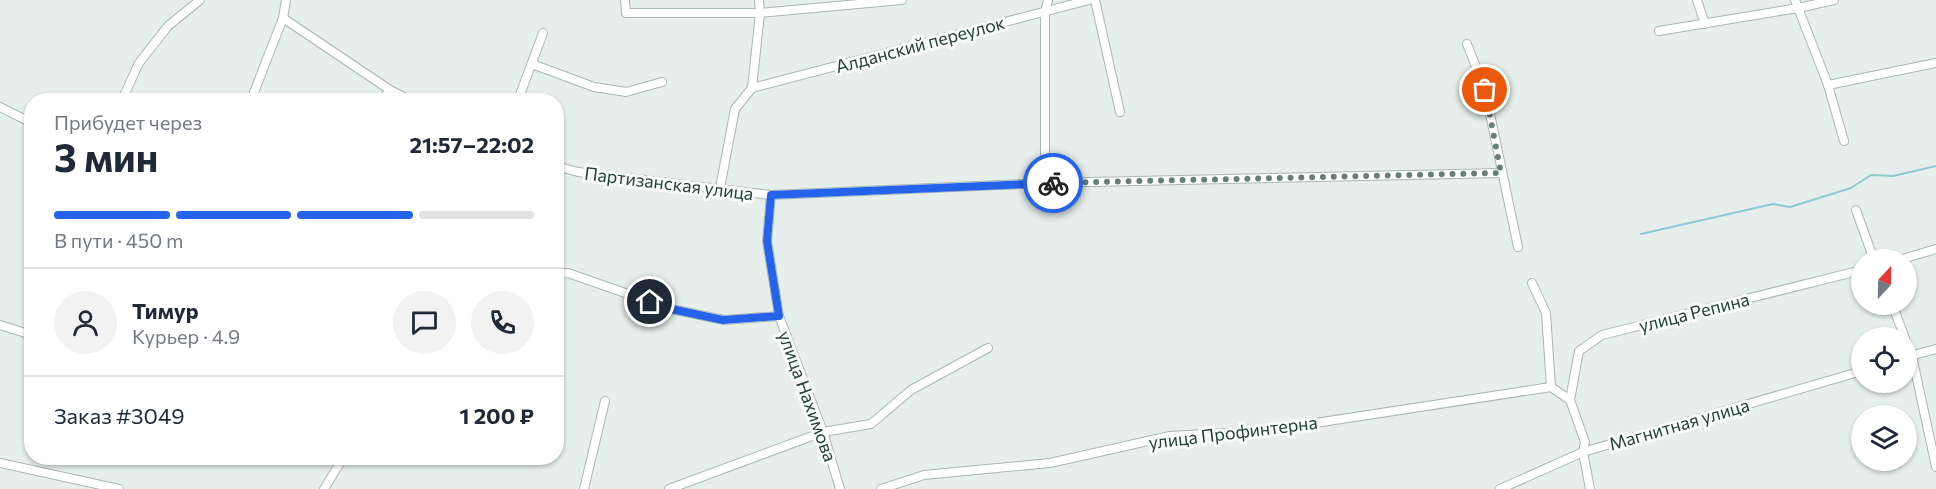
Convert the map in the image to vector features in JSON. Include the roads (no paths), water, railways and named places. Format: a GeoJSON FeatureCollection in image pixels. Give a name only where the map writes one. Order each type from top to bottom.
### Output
{"type":"FeatureCollection","features":[{"type":"Feature","properties":{"kind":"street"},"geometry":{"type":"LineString","coordinates":[[125,93],[139,63],[168,26],[200,0]]}},
{"type":"Feature","properties":{"kind":"street"},"geometry":{"type":"LineString","coordinates":[[254,93],[283,18],[286,0]]}},
{"type":"Feature","properties":{"kind":"street"},"geometry":{"type":"LineString","coordinates":[[625,0],[626,12],[760,13],[902,0]]}},
{"type":"Feature","properties":{"kind":"street"},"geometry":{"type":"LineString","coordinates":[[720,188],[735,109],[752,88],[760,13],[759,0]]}},
{"type":"Feature","properties":{"kind":"street"},"geometry":{"type":"LineString","coordinates":[[1045,183],[1045,12],[1048,0]]}},
{"type":"Feature","properties":{"kind":"street","name":"Алданский переулок"},"geometry":{"type":"LineString","coordinates":[[752,88],[1089,0]]}},
{"type":"Feature","properties":{"kind":"street"},"geometry":{"type":"LineString","coordinates":[[1095,0],[1120,112]]}},
{"type":"Feature","properties":{"kind":"street"},"geometry":{"type":"LineString","coordinates":[[1697,0],[1704,24]]}},
{"type":"Feature","properties":{"kind":"street"},"geometry":{"type":"LineString","coordinates":[[1659,31],[1797,4],[1834,0]]}},
{"type":"Feature","properties":{"kind":"street"},"geometry":{"type":"LineString","coordinates":[[1797,4],[1828,85],[1844,141]]}},
{"type":"Feature","properties":{"kind":"street"},"geometry":{"type":"LineString","coordinates":[[283,18],[396,93]]}},
{"type":"Feature","properties":{"kind":"street"},"geometry":{"type":"LineString","coordinates":[[521,93],[543,33]]}},
{"type":"Feature","properties":{"kind":"street"},"geometry":{"type":"LineString","coordinates":[[1467,44],[1485,90],[1518,247]]}},
{"type":"Feature","properties":{"kind":"street"},"geometry":{"type":"LineString","coordinates":[[1828,85],[1936,63]]}},
{"type":"Feature","properties":{"kind":"street"},"geometry":{"type":"LineString","coordinates":[[532,64],[594,87],[626,92],[662,82]]}},
{"type":"Feature","properties":{"kind":"street"},"geometry":{"type":"LineString","coordinates":[[0,107],[24,119]]}},
{"type":"Feature","properties":{"kind":"street","name":"Партизанская улица"},"geometry":{"type":"LineString","coordinates":[[564,168],[578,172],[771,195],[1045,183],[1501,173]]}},
{"type":"Feature","properties":{"kind":"street","name":"улица Нахимова"},"geometry":{"type":"LineString","coordinates":[[771,195],[767,241],[779,316],[823,432],[840,489]]}},
{"type":"Feature","properties":{"kind":"street"},"geometry":{"type":"LineString","coordinates":[[1856,210],[1870,249]]}},
{"type":"Feature","properties":{"kind":"street"},"geometry":{"type":"LineString","coordinates":[[1917,255],[1936,249]]}},
{"type":"Feature","properties":{"kind":"street"},"geometry":{"type":"LineString","coordinates":[[564,273],[671,309],[723,320],[779,316]]}},
{"type":"Feature","properties":{"kind":"street","name":"улица Репина"},"geometry":{"type":"LineString","coordinates":[[1570,400],[1579,351],[1602,334],[1851,273]]}},
{"type":"Feature","properties":{"kind":"street"},"geometry":{"type":"LineString","coordinates":[[1532,282],[1546,313],[1551,387],[1570,400],[1585,442],[1583,452],[1590,489]]}},
{"type":"Feature","properties":{"kind":"street"},"geometry":{"type":"LineString","coordinates":[[0,326],[24,333]]}},
{"type":"Feature","properties":{"kind":"street"},"geometry":{"type":"LineString","coordinates":[[669,489],[823,432],[871,423],[911,390],[987,348]]}},
{"type":"Feature","properties":{"kind":"street"},"geometry":{"type":"LineString","coordinates":[[1917,355],[1936,349]]}},
{"type":"Feature","properties":{"kind":"street","name":"Магнитная улица"},"geometry":{"type":"LineString","coordinates":[[1500,489],[1583,452],[1851,373]]}},
{"type":"Feature","properties":{"kind":"street","name":"улица Профинтерна"},"geometry":{"type":"LineString","coordinates":[[881,489],[924,475],[1050,463],[1170,436],[1263,430],[1551,387]]}},
{"type":"Feature","properties":{"kind":"street"},"geometry":{"type":"LineString","coordinates":[[1917,390],[1936,467]]}},
{"type":"Feature","properties":{"kind":"street"},"geometry":{"type":"LineString","coordinates":[[584,489],[605,401]]}},
{"type":"Feature","properties":{"kind":"street"},"geometry":{"type":"LineString","coordinates":[[0,463],[119,489]]}},
{"type":"Feature","properties":{"kind":"street"},"geometry":{"type":"LineString","coordinates":[[324,489],[338,467]]}},
{"type":"Feature","properties":{"kind":"waterway"},"geometry":{"type":"LineString","coordinates":[[1641,234],[1773,204],[1790,207],[1851,188],[1871,175],[1893,176],[1936,166]]}}]}
